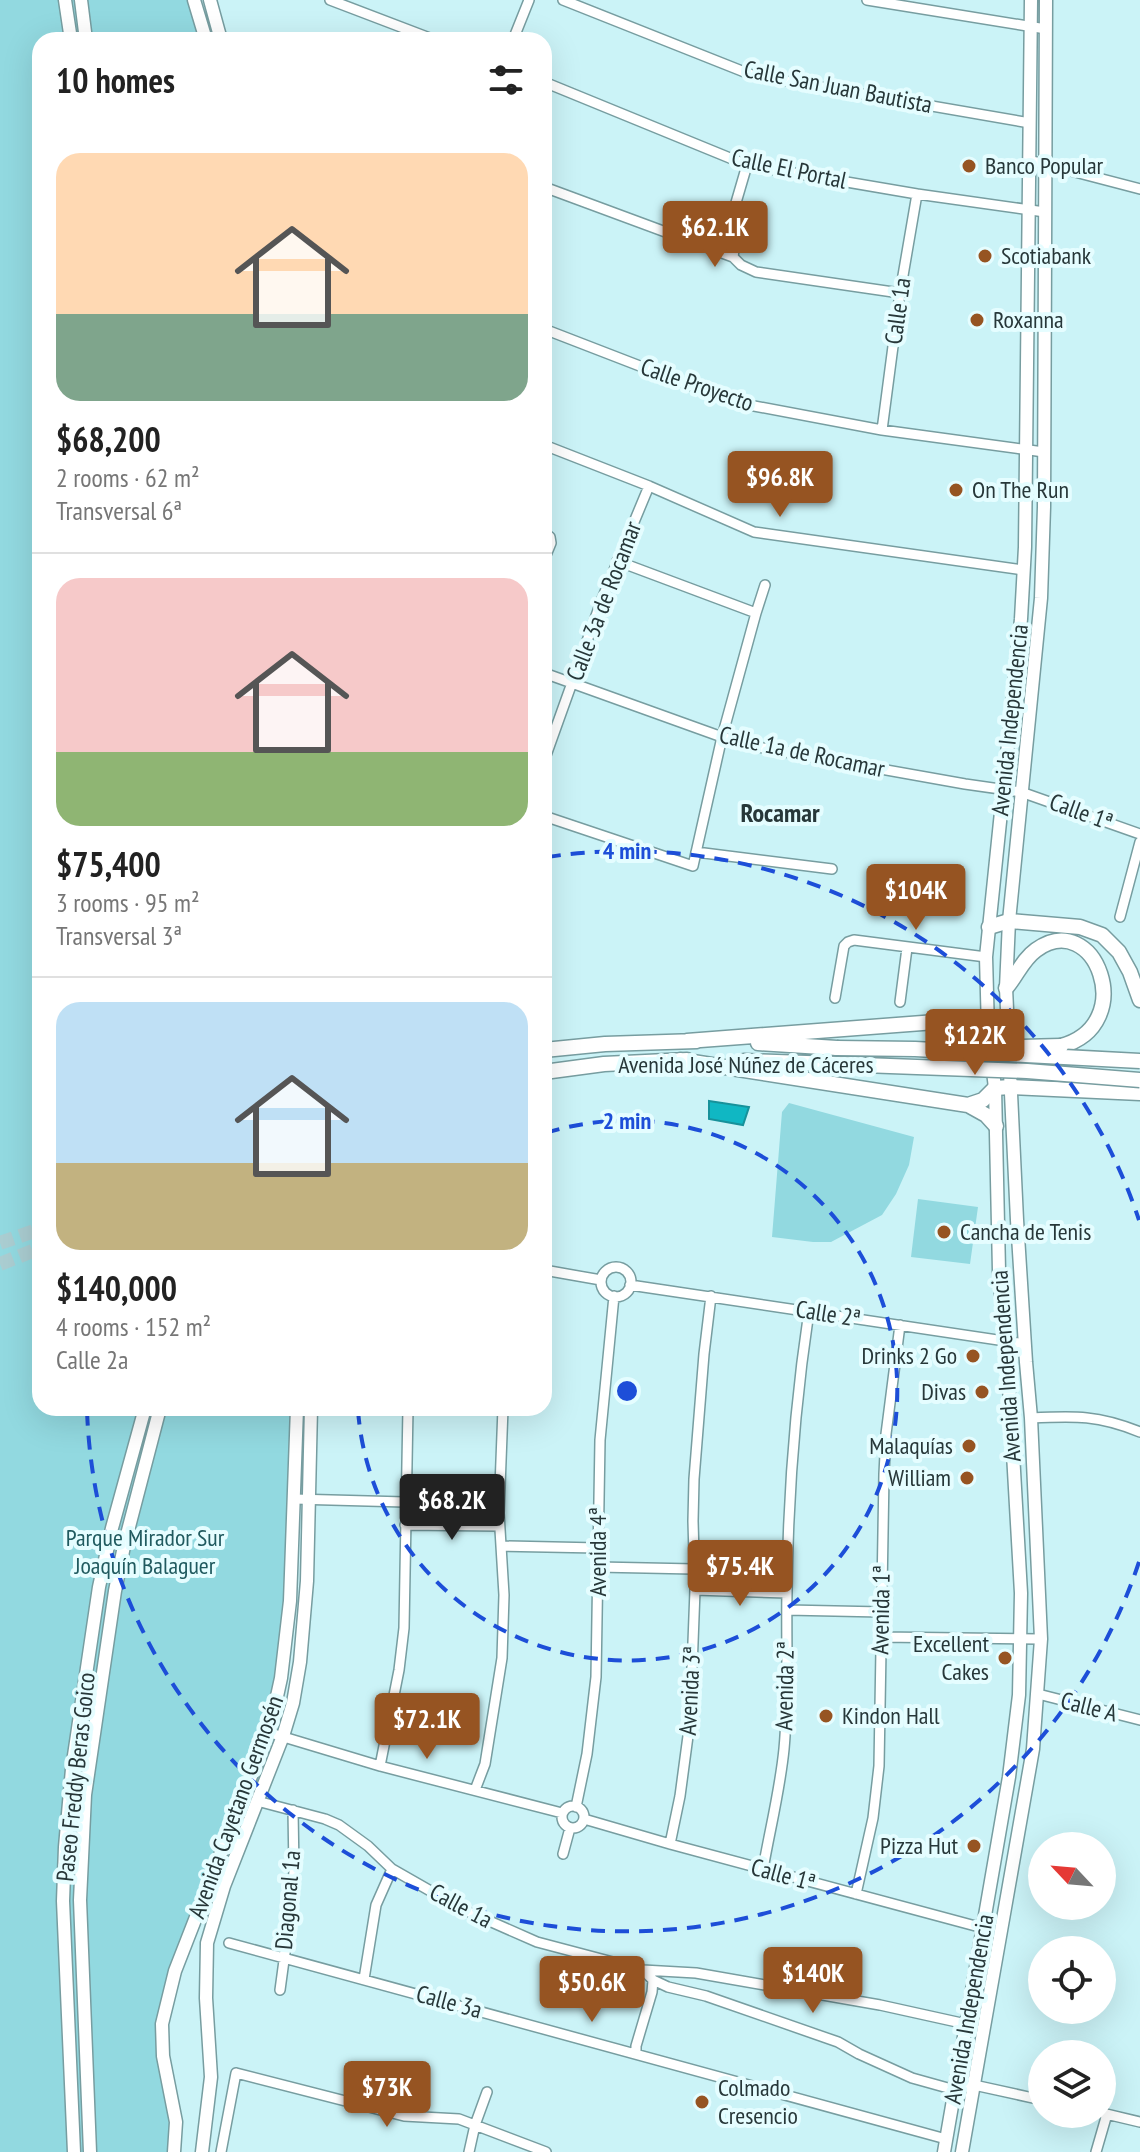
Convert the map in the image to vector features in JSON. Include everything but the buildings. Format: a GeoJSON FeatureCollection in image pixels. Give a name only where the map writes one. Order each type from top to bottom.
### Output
{"type":"FeatureCollection","features":[{"type":"Feature","properties":{"kind":"main road"},"geometry":{"type":"LineString","coordinates":[[65,0],[70,32]]}},
{"type":"Feature","properties":{"kind":"main road"},"geometry":{"type":"LineString","coordinates":[[81,0],[85,32]]}},
{"type":"Feature","properties":{"kind":"main road"},"geometry":{"type":"LineString","coordinates":[[194,0],[204,32]]}},
{"type":"Feature","properties":{"kind":"main road"},"geometry":{"type":"LineString","coordinates":[[210,0],[219,32]]}},
{"type":"Feature","properties":{"kind":"main road","name":"Avenida Independencia"},"geometry":{"type":"LineString","coordinates":[[945,2146],[1014,1743],[1019,1695],[1021,1593],[999,1271],[995,1088],[986,957],[1023,570],[1031,0]]}},
{"type":"Feature","properties":{"kind":"main road","name":"Avenida Independencia"},"geometry":{"type":"LineString","coordinates":[[962,2152],[1033,1749],[1041,1639],[1006,988],[1009,921],[1041,598],[1046,0]]}},
{"type":"Feature","properties":{"kind":"main road"},"geometry":{"type":"LineString","coordinates":[[1017,657],[1034,659]]}},
{"type":"Feature","properties":{"kind":"main road"},"geometry":{"type":"LineString","coordinates":[[989,927],[1009,921],[1080,927],[1102,935],[1119,952],[1140,1000]]}},
{"type":"Feature","properties":{"kind":"main road"},"geometry":{"type":"LineString","coordinates":[[915,1049],[1061,1046],[1079,1042],[1103,1030],[1112,1017],[1117,985],[1108,964],[1091,948],[1079,943],[1052,942],[1038,948],[1026,959],[1006,988]]}},
{"type":"Feature","properties":{"kind":"main road"},"geometry":{"type":"LineString","coordinates":[[687,1041],[988,1018]]}},
{"type":"Feature","properties":{"kind":"main road","name":"Avenida José Núñez de Cáceres"},"geometry":{"type":"LineString","coordinates":[[552,1049],[687,1041],[1140,1061]]}},
{"type":"Feature","properties":{"kind":"main road"},"geometry":{"type":"LineString","coordinates":[[680,1060],[968,1105],[986,1115],[996,1126]]}},
{"type":"Feature","properties":{"kind":"main road","name":"Avenida José Núñez de Cáceres"},"geometry":{"type":"LineString","coordinates":[[552,1071],[604,1064],[680,1060],[1027,1071],[1140,1080]]}},
{"type":"Feature","properties":{"kind":"main road"},"geometry":{"type":"LineString","coordinates":[[968,1105],[983,1100],[995,1088],[1140,1093]]}},
{"type":"Feature","properties":{"kind":"main road"},"geometry":{"type":"LineString","coordinates":[[998,1221],[1017,1220]]}},
{"type":"Feature","properties":{"kind":"main road","name":"Paseo Freddy Beras Goico"},"geometry":{"type":"LineString","coordinates":[[74,2152],[63,1901],[72,1769],[99,1587],[143,1416]]}},
{"type":"Feature","properties":{"kind":"main road","name":"Paseo Freddy Beras Goico"},"geometry":{"type":"LineString","coordinates":[[90,2152],[80,1900],[85,1795],[115,1591],[158,1416]]}},
{"type":"Feature","properties":{"kind":"main road","name":"Avenida Cayetano Germosén"},"geometry":{"type":"LineString","coordinates":[[174,2152],[176,2122],[161,2036],[175,1971],[267,1732],[281,1678],[288,1627],[297,1416]]}},
{"type":"Feature","properties":{"kind":"main road","name":"Avenida Cayetano Germosén"},"geometry":{"type":"LineString","coordinates":[[202,2152],[211,2077],[206,1998],[207,1943],[224,1886],[283,1736],[297,1676],[305,1611],[311,1416]]}},
{"type":"Feature","properties":{"kind":"street"},"geometry":{"type":"LineString","coordinates":[[330,0],[414,32]]}},
{"type":"Feature","properties":{"kind":"street"},"geometry":{"type":"LineString","coordinates":[[516,32],[529,0]]}},
{"type":"Feature","properties":{"kind":"street","name":"Calle San Juan Bautista"},"geometry":{"type":"LineString","coordinates":[[563,0],[752,75],[1030,123]]}},
{"type":"Feature","properties":{"kind":"street"},"geometry":{"type":"LineString","coordinates":[[867,0],[1046,29]]}},
{"type":"Feature","properties":{"kind":"street","name":"Calle El Portal"},"geometry":{"type":"LineString","coordinates":[[552,85],[747,165],[1045,212]]}},
{"type":"Feature","properties":{"kind":"street"},"geometry":{"type":"LineString","coordinates":[[1029,160],[1140,189]]}},
{"type":"Feature","properties":{"kind":"street"},"geometry":{"type":"LineString","coordinates":[[713,251],[735,206],[747,165]]}},
{"type":"Feature","properties":{"kind":"street"},"geometry":{"type":"LineString","coordinates":[[552,190],[733,257],[756,272],[900,293]]}},
{"type":"Feature","properties":{"kind":"street","name":"Calle 1a"},"geometry":{"type":"LineString","coordinates":[[882,430],[917,194]]}},
{"type":"Feature","properties":{"kind":"street"},"geometry":{"type":"LineString","coordinates":[[733,257],[737,229],[735,206]]}},
{"type":"Feature","properties":{"kind":"street","name":"Calle Proyecto"},"geometry":{"type":"LineString","coordinates":[[552,332],[733,402],[882,430],[1044,452]]}},
{"type":"Feature","properties":{"kind":"street"},"geometry":{"type":"LineString","coordinates":[[552,448],[754,532],[1023,570]]}},
{"type":"Feature","properties":{"kind":"street","name":"Calle 3a de Rocamar"},"geometry":{"type":"LineString","coordinates":[[552,740],[617,561],[649,486]]}},
{"type":"Feature","properties":{"kind":"street"},"geometry":{"type":"LineString","coordinates":[[617,561],[756,613]]}},
{"type":"Feature","properties":{"kind":"street"},"geometry":{"type":"LineString","coordinates":[[552,819],[693,866],[722,737],[765,585]]}},
{"type":"Feature","properties":{"kind":"street","name":"Calle 1a de Rocamar"},"geometry":{"type":"LineString","coordinates":[[552,676],[722,737],[763,748],[1021,792]]}},
{"type":"Feature","properties":{"kind":"street","name":"Calle 1ª"},"geometry":{"type":"LineString","coordinates":[[1021,792],[1140,834]]}},
{"type":"Feature","properties":{"kind":"street"},"geometry":{"type":"LineString","coordinates":[[1120,917],[1140,842]]}},
{"type":"Feature","properties":{"kind":"street"},"geometry":{"type":"LineString","coordinates":[[696,852],[832,869]]}},
{"type":"Feature","properties":{"kind":"street"},"geometry":{"type":"LineString","coordinates":[[835,998],[844,946],[854,940],[986,957]]}},
{"type":"Feature","properties":{"kind":"street"},"geometry":{"type":"LineString","coordinates":[[900,1002],[907,948]]}},
{"type":"Feature","properties":{"kind":"street"},"geometry":{"type":"LineString","coordinates":[[618,1267],[628,1273],[630,1285],[627,1292],[614,1296],[606,1293],[601,1280],[606,1271],[618,1267]]}},
{"type":"Feature","properties":{"kind":"street"},"geometry":{"type":"LineString","coordinates":[[552,1271],[601,1280]]}},
{"type":"Feature","properties":{"kind":"street","name":"Calle 2ª"},"geometry":{"type":"LineString","coordinates":[[630,1285],[1025,1344]]}},
{"type":"Feature","properties":{"kind":"street","name":"Avenida 4ª"},"geometry":{"type":"LineString","coordinates":[[576,1807],[587,1754],[596,1677],[601,1414],[614,1296]]}},
{"type":"Feature","properties":{"kind":"street","name":"Avenida 3ª"},"geometry":{"type":"LineString","coordinates":[[670,1844],[690,1721],[696,1438],[711,1296]]}},
{"type":"Feature","properties":{"kind":"street","name":"Avenida 2ª"},"geometry":{"type":"LineString","coordinates":[[763,1869],[774,1821],[784,1748],[792,1453],[809,1311]]}},
{"type":"Feature","properties":{"kind":"street","name":"Avenida 1ª"},"geometry":{"type":"LineString","coordinates":[[856,1894],[877,1793],[886,1434],[900,1325]]}},
{"type":"Feature","properties":{"kind":"street"},"geometry":{"type":"LineString","coordinates":[[380,1766],[404,1628],[408,1416]]}},
{"type":"Feature","properties":{"kind":"street"},"geometry":{"type":"LineString","coordinates":[[475,1790],[485,1764],[502,1658],[504,1595],[499,1526],[503,1416]]}},
{"type":"Feature","properties":{"kind":"street"},"geometry":{"type":"LineString","coordinates":[[1031,1418],[1100,1418],[1140,1432]]}},
{"type":"Feature","properties":{"kind":"street"},"geometry":{"type":"LineString","coordinates":[[294,1499],[405,1502]]}},
{"type":"Feature","properties":{"kind":"street"},"geometry":{"type":"LineString","coordinates":[[405,1525],[499,1526]]}},
{"type":"Feature","properties":{"kind":"street"},"geometry":{"type":"LineString","coordinates":[[502,1546],[598,1548]]}},
{"type":"Feature","properties":{"kind":"street"},"geometry":{"type":"LineString","coordinates":[[598,1567],[694,1569]]}},
{"type":"Feature","properties":{"kind":"street"},"geometry":{"type":"LineString","coordinates":[[695,1590],[787,1593]]}},
{"type":"Feature","properties":{"kind":"street"},"geometry":{"type":"LineString","coordinates":[[787,1610],[882,1612]]}},
{"type":"Feature","properties":{"kind":"street"},"geometry":{"type":"LineString","coordinates":[[881,1637],[1041,1639]]}},
{"type":"Feature","properties":{"kind":"street","name":"Calle A"},"geometry":{"type":"LineString","coordinates":[[1038,1694],[1140,1720]]}},
{"type":"Feature","properties":{"kind":"street"},"geometry":{"type":"LineString","coordinates":[[267,1732],[380,1766],[562,1813]]}},
{"type":"Feature","properties":{"kind":"street","name":"Calle 1a"},"geometry":{"type":"LineString","coordinates":[[257,1801],[339,1825],[392,1869],[462,1909],[537,1942],[643,1970],[681,1971],[880,2005],[966,2024]]}},
{"type":"Feature","properties":{"kind":"street"},"geometry":{"type":"LineString","coordinates":[[576,1807],[581,1810],[584,1819],[577,1827],[570,1828],[563,1823],[562,1813],[566,1808],[576,1807]]}},
{"type":"Feature","properties":{"kind":"street","name":"Diagonal 1a"},"geometry":{"type":"LineString","coordinates":[[280,1990],[294,1871],[293,1810]]}},
{"type":"Feature","properties":{"kind":"street","name":"Calle 1ª"},"geometry":{"type":"LineString","coordinates":[[584,1819],[983,1928]]}},
{"type":"Feature","properties":{"kind":"street"},"geometry":{"type":"LineString","coordinates":[[563,1854],[570,1828]]}},
{"type":"Feature","properties":{"kind":"street"},"geometry":{"type":"LineString","coordinates":[[364,1979],[376,1905],[392,1869]]}},
{"type":"Feature","properties":{"kind":"street","name":"Calle 3a"},"geometry":{"type":"LineString","coordinates":[[229,1943],[636,2053],[945,2146]]}},
{"type":"Feature","properties":{"kind":"street"},"geometry":{"type":"LineString","coordinates":[[643,1970],[653,1980],[668,1987],[706,1996],[838,2042],[900,2074],[955,2090],[974,2085],[1028,2097]]}},
{"type":"Feature","properties":{"kind":"street"},"geometry":{"type":"LineString","coordinates":[[636,2053],[653,1980]]}},
{"type":"Feature","properties":{"kind":"street"},"geometry":{"type":"LineString","coordinates":[[221,2152],[236,2073],[404,2116],[459,2119],[546,2152]]}},
{"type":"Feature","properties":{"kind":"street"},"geometry":{"type":"LineString","coordinates":[[469,2152],[487,2092]]}},
{"type":"Feature","properties":{"kind":"street"},"geometry":{"type":"LineString","coordinates":[[1116,2117],[1140,2122]]}},
{"type":"Feature","properties":{"kind":"street"},"geometry":{"type":"LineString","coordinates":[[1096,2152],[1101,2128]]}},
{"type":"Feature","properties":{"kind":"green space","name":"Parque Mirador Sur Joaquín Balaguer"},"geometry":{"type":"Polygon","coordinates":[[[0,0],[188,0],[198,32],[32,32],[32,1416],[292,1416],[288,1585],[273,1703],[166,1995],[172,2125],[170,2152],[0,2152],[0,0]]]}},
{"type":"Feature","properties":{"kind":"green space"},"geometry":{"type":"Polygon","coordinates":[[[789,1103],[914,1137],[909,1165],[882,1215],[831,1242],[772,1237],[782,1112],[789,1103]]]}},
{"type":"Feature","properties":{"kind":"green space","name":"Cancha de Tenis"},"geometry":{"type":"Polygon","coordinates":[[[918,1199],[978,1207],[970,1264],[911,1257],[918,1199]]]}},
{"type":"Feature","properties":{"kind":"shaded area"},"geometry":{"type":"Polygon","coordinates":[[[709,1101],[749,1107],[743,1125],[709,1119],[709,1101]]]}},
{"type":"Feature","properties":{"kind":"tunnel"},"geometry":{"type":"LineString","coordinates":[[0,1243],[32,1232]]}},
{"type":"Feature","properties":{"kind":"tunnel"},"geometry":{"type":"LineString","coordinates":[[0,1264],[32,1251]]}},
{"type":"Feature","properties":{"kind":"place","name":"Banco Popular"},"geometry":{"type":"Point","coordinates":[969,166]}},
{"type":"Feature","properties":{"kind":"place","name":"Scotiabank"},"geometry":{"type":"Point","coordinates":[985,256]}},
{"type":"Feature","properties":{"kind":"place","name":"Roxanna"},"geometry":{"type":"Point","coordinates":[977,320]}},
{"type":"Feature","properties":{"kind":"place","name":"On The Run"},"geometry":{"type":"Point","coordinates":[956,490]}},
{"type":"Feature","properties":{"kind":"place","name":"Cancha de Tenis"},"geometry":{"type":"Point","coordinates":[944,1232]}},
{"type":"Feature","properties":{"kind":"place","name":"Drinks 2 Go"},"geometry":{"type":"Point","coordinates":[973,1356]}},
{"type":"Feature","properties":{"kind":"place","name":"Divas"},"geometry":{"type":"Point","coordinates":[982,1392]}},
{"type":"Feature","properties":{"kind":"place","name":"Malaquías"},"geometry":{"type":"Point","coordinates":[969,1446]}},
{"type":"Feature","properties":{"kind":"place","name":"William"},"geometry":{"type":"Point","coordinates":[967,1478]}},
{"type":"Feature","properties":{"kind":"place","name":"Excellent Cakes"},"geometry":{"type":"Point","coordinates":[1005,1658]}},
{"type":"Feature","properties":{"kind":"place","name":"Kindon Hall"},"geometry":{"type":"Point","coordinates":[826,1716]}},
{"type":"Feature","properties":{"kind":"place","name":"Pizza Hut"},"geometry":{"type":"Point","coordinates":[974,1846]}},
{"type":"Feature","properties":{"kind":"place","name":"Colmado Cresencio"},"geometry":{"type":"Point","coordinates":[702,2102]}},
{"type":"Feature","properties":{"kind":"district","name":"Rocamar"},"geometry":{"type":"Point","coordinates":[780,813]}}]}
